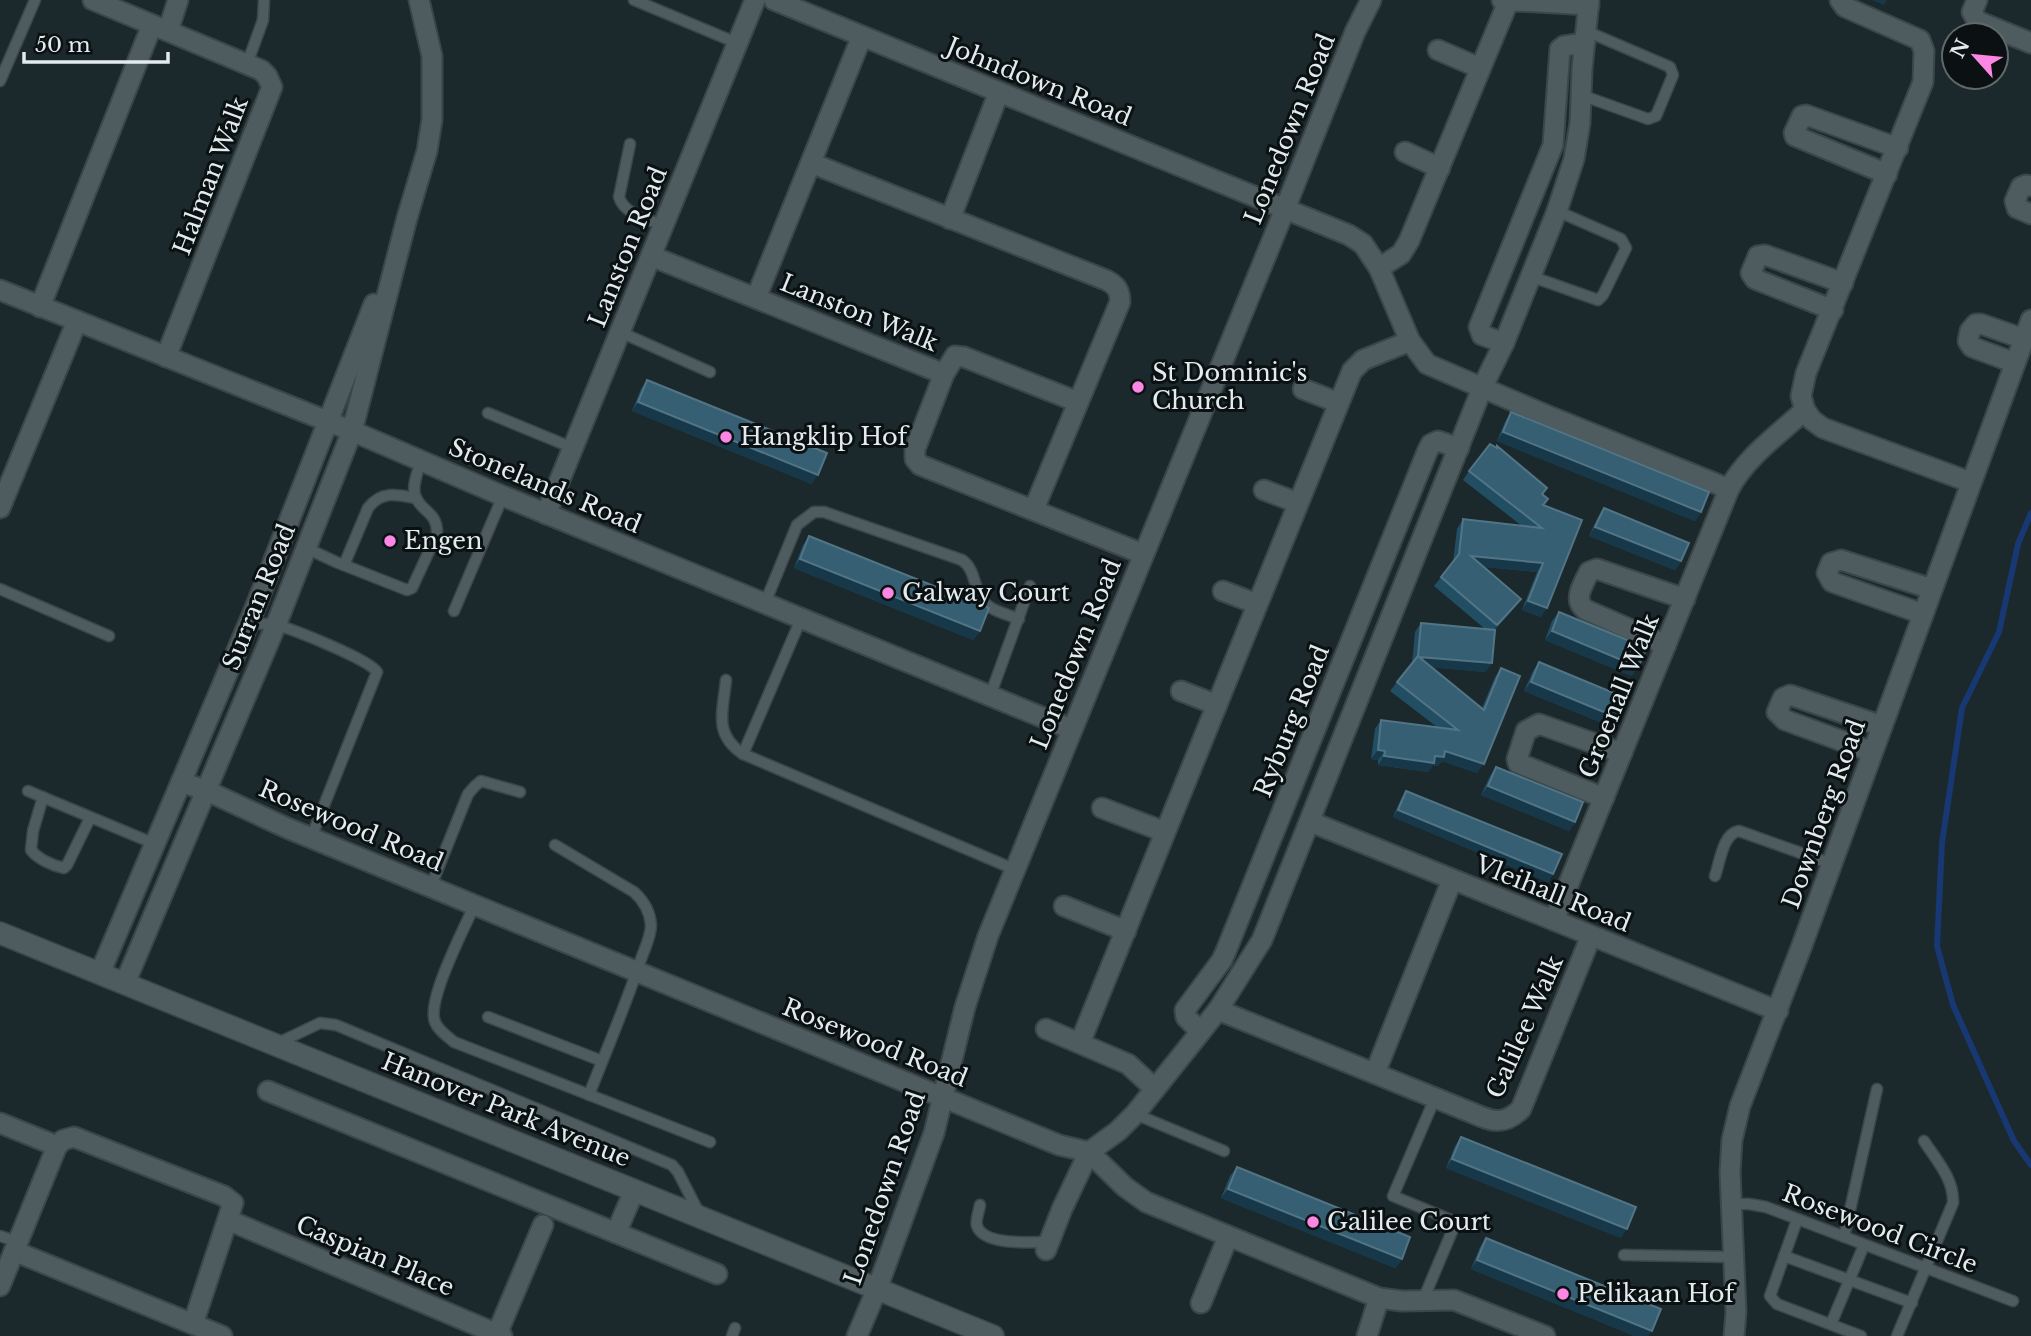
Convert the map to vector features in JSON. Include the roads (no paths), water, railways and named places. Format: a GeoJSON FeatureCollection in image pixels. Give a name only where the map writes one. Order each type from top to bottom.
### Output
{"type":"FeatureCollection","features":[{"type":"Feature","properties":{"kind":"street","name":"Halman Walk"},"geometry":{"type":"LineString","coordinates":[[93,0],[247,64],[265,73],[272,87],[166,357]]}},
{"type":"Feature","properties":{"kind":"street"},"geometry":{"type":"LineString","coordinates":[[40,307],[160,28],[178,0]]}},
{"type":"Feature","properties":{"kind":"street","name":"Surran Road"},"geometry":{"type":"LineString","coordinates":[[125,983],[275,625],[352,431],[427,151],[432,120],[432,56],[419,0]]}},
{"type":"Feature","properties":{"kind":"street","name":"Lanston Road"},"geometry":{"type":"LineString","coordinates":[[546,514],[755,0]]}},
{"type":"Feature","properties":{"kind":"street","name":"Johndown Road"},"geometry":{"type":"LineString","coordinates":[[774,0],[1349,235],[1363,244],[1379,268],[1410,341],[1427,363],[1443,372],[1483,386]]}},
{"type":"Feature","properties":{"kind":"street","name":"Lonedown Road"},"geometry":{"type":"LineString","coordinates":[[857,1336],[934,1133],[965,1007],[988,936],[1355,32],[1371,0]]}},
{"type":"Feature","properties":{"kind":"street"},"geometry":{"type":"LineString","coordinates":[[1840,0],[1845,8],[1917,38],[1923,46],[1923,85],[1802,384],[1801,396],[1805,410],[1812,420],[1823,428],[1970,482]]}},
{"type":"Feature","properties":{"kind":"street"},"geometry":{"type":"LineString","coordinates":[[1977,0],[1972,12],[1977,21],[2031,43]]}},
{"type":"Feature","properties":{"kind":"street"},"geometry":{"type":"LineString","coordinates":[[1048,1246],[1089,1152],[1118,1131],[1135,1114],[1218,1010],[1262,940],[1483,386],[1504,343],[1557,211],[1574,159],[1580,123],[1589,3],[1505,1],[1406,246],[1396,258],[1379,268]]}},
{"type":"Feature","properties":{"kind":"street","name":"Lanston Walk"},"geometry":{"type":"LineString","coordinates":[[756,298],[862,36]]}},
{"type":"Feature","properties":{"kind":"street"},"geometry":{"type":"LineString","coordinates":[[1504,343],[1482,335],[1479,327],[1553,145],[1559,50],[1586,37]]}},
{"type":"Feature","properties":{"kind":"street"},"geometry":{"type":"LineString","coordinates":[[1438,50],[1480,68]]}},
{"type":"Feature","properties":{"kind":"street"},"geometry":{"type":"LineString","coordinates":[[950,219],[999,92]]}},
{"type":"Feature","properties":{"kind":"street"},"geometry":{"type":"LineString","coordinates":[[1886,174],[1795,136],[1794,133],[1802,116],[1806,115],[1898,148]]}},
{"type":"Feature","properties":{"kind":"street"},"geometry":{"type":"LineString","coordinates":[[1405,152],[1440,167]]}},
{"type":"Feature","properties":{"kind":"street"},"geometry":{"type":"LineString","coordinates":[[811,163],[1116,286],[1120,302],[1034,509]]}},
{"type":"Feature","properties":{"kind":"street"},"geometry":{"type":"LineString","coordinates":[[2031,186],[2021,187],[2015,201],[2017,208],[2031,214]]}},
{"type":"Feature","properties":{"kind":"street","name":"Surran Road"},"geometry":{"type":"LineString","coordinates":[[100,973],[248,624],[407,218]]}},
{"type":"Feature","properties":{"kind":"street"},"geometry":{"type":"LineString","coordinates":[[1833,310],[1755,279],[1751,273],[1758,256],[1765,255],[1843,283]]}},
{"type":"Feature","properties":{"kind":"street","name":"Lanston Walk"},"geometry":{"type":"LineString","coordinates":[[651,256],[944,374]]}},
{"type":"Feature","properties":{"kind":"street","name":"Stonelands Road"},"geometry":{"type":"LineString","coordinates":[[0,290],[352,431],[546,514],[1072,729]]}},
{"type":"Feature","properties":{"kind":"street","name":"Downberg Road"},"geometry":{"type":"LineString","coordinates":[[1734,1336],[1736,1312],[1730,1157],[1737,1120],[2031,320]]}},
{"type":"Feature","properties":{"kind":"street"},"geometry":{"type":"LineString","coordinates":[[2,498],[77,321]]}},
{"type":"Feature","properties":{"kind":"street"},"geometry":{"type":"LineString","coordinates":[[2015,363],[1972,347],[1968,341],[1970,331],[1972,327],[1981,324],[2024,339]]}},
{"type":"Feature","properties":{"kind":"street"},"geometry":{"type":"LineString","coordinates":[[1080,1043],[1352,371],[1363,360],[1410,341]]}},
{"type":"Feature","properties":{"kind":"street","name":"Lanston Walk"},"geometry":{"type":"LineString","coordinates":[[1078,402],[961,356],[953,358],[944,374],[915,449],[916,463],[1143,554]]}},
{"type":"Feature","properties":{"kind":"street"},"geometry":{"type":"LineString","coordinates":[[1483,386],[1546,415],[1729,489]]}},
{"type":"Feature","properties":{"kind":"street"},"geometry":{"type":"LineString","coordinates":[[1303,389],[1339,402]]}},
{"type":"Feature","properties":{"kind":"street","name":"Groenall Walk"},"geometry":{"type":"LineString","coordinates":[[1554,920],[1729,489],[1746,464],[1805,410]]}},
{"type":"Feature","properties":{"kind":"street","name":"Ryburg Road"},"geometry":{"type":"LineString","coordinates":[[1200,1031],[1185,1017],[1185,1010],[1226,951],[1427,452],[1431,444],[1438,441],[1459,448]]}},
{"type":"Feature","properties":{"kind":"street"},"geometry":{"type":"LineString","coordinates":[[1264,491],[1298,503]]}},
{"type":"Feature","properties":{"kind":"street"},"geometry":{"type":"LineString","coordinates":[[1923,614],[1832,582],[1827,573],[1831,563],[1841,560],[1932,589]]}},
{"type":"Feature","properties":{"kind":"street"},"geometry":{"type":"LineString","coordinates":[[1666,645],[1586,610],[1580,605],[1578,597],[1589,572],[1597,569],[1685,599]]}},
{"type":"Feature","properties":{"kind":"street"},"geometry":{"type":"LineString","coordinates":[[1223,591],[1257,604]]}},
{"type":"Feature","properties":{"kind":"street"},"geometry":{"type":"LineString","coordinates":[[1181,691],[1217,705]]}},
{"type":"Feature","properties":{"kind":"street"},"geometry":{"type":"LineString","coordinates":[[1872,752],[1785,720],[1777,712],[1783,698],[1790,695],[1882,726]]}},
{"type":"Feature","properties":{"kind":"street"},"geometry":{"type":"LineString","coordinates":[[1604,798],[1518,763],[1526,731],[1539,724],[1622,754]]}},
{"type":"Feature","properties":{"kind":"street","name":"Rosewood Road"},"geometry":{"type":"LineString","coordinates":[[181,782],[637,973],[1059,1145],[1089,1152],[1125,1187],[1146,1202],[1228,1237],[1379,1298],[1454,1300],[1545,1336]]}},
{"type":"Feature","properties":{"kind":"street"},"geometry":{"type":"LineString","coordinates":[[1102,808],[1165,832]]}},
{"type":"Feature","properties":{"kind":"street","name":"Vleihall Road"},"geometry":{"type":"LineString","coordinates":[[1311,822],[1778,1011]]}},
{"type":"Feature","properties":{"kind":"street"},"geometry":{"type":"LineString","coordinates":[[1375,1073],[1452,880]]}},
{"type":"Feature","properties":{"kind":"street"},"geometry":{"type":"LineString","coordinates":[[1064,906],[1126,931]]}},
{"type":"Feature","properties":{"kind":"street","name":"Hanover Park Avenue"},"geometry":{"type":"LineString","coordinates":[[0,933],[993,1336]]}},
{"type":"Feature","properties":{"kind":"street","name":"Galilee Walk"},"geometry":{"type":"LineString","coordinates":[[1218,1010],[1492,1121],[1503,1122],[1521,1109],[1530,1090],[1591,936]]}},
{"type":"Feature","properties":{"kind":"street"},"geometry":{"type":"LineString","coordinates":[[1046,1029],[1128,1064],[1154,1088]]}},
{"type":"Feature","properties":{"kind":"street"},"geometry":{"type":"LineString","coordinates":[[268,1091],[717,1274]]}},
{"type":"Feature","properties":{"kind":"street"},"geometry":{"type":"LineString","coordinates":[[0,1123],[57,1146]]}},
{"type":"Feature","properties":{"kind":"street"},"geometry":{"type":"LineString","coordinates":[[0,1286],[11,1243],[57,1146],[67,1138],[78,1138],[224,1196],[233,1203],[194,1324]]}},
{"type":"Feature","properties":{"kind":"street"},"geometry":{"type":"LineString","coordinates":[[616,1233],[634,1191]]}},
{"type":"Feature","properties":{"kind":"street","name":"Caspian Place"},"geometry":{"type":"LineString","coordinates":[[228,1220],[500,1335]]}},
{"type":"Feature","properties":{"kind":"street"},"geometry":{"type":"LineString","coordinates":[[500,1335],[543,1225]]}},
{"type":"Feature","properties":{"kind":"street"},"geometry":{"type":"LineString","coordinates":[[1201,1303],[1228,1237]]}},
{"type":"Feature","properties":{"kind":"street"},"geometry":{"type":"LineString","coordinates":[[11,1243],[222,1336]]}},
{"type":"Feature","properties":{"kind":"street"},"geometry":{"type":"LineString","coordinates":[[1367,1336],[1379,1298]]}},
{"type":"Feature","properties":{"kind":"lane"},"geometry":{"type":"LineString","coordinates":[[0,81],[35,0]]}},
{"type":"Feature","properties":{"kind":"lane"},"geometry":{"type":"LineString","coordinates":[[247,64],[263,20],[264,0]]}},
{"type":"Feature","properties":{"kind":"lane"},"geometry":{"type":"LineString","coordinates":[[634,0],[737,43]]}},
{"type":"Feature","properties":{"kind":"lane"},"geometry":{"type":"LineString","coordinates":[[1581,95],[1648,119],[1656,116],[1673,75],[1670,67],[1586,37]]}},
{"type":"Feature","properties":{"kind":"lane"},"geometry":{"type":"LineString","coordinates":[[630,144],[620,202],[627,210],[663,225]]}},
{"type":"Feature","properties":{"kind":"lane"},"geometry":{"type":"LineString","coordinates":[[1530,276],[1598,300],[1626,248],[1622,239],[1557,211]]}},
{"type":"Feature","properties":{"kind":"lane"},"geometry":{"type":"LineString","coordinates":[[620,332],[709,372]]}},
{"type":"Feature","properties":{"kind":"lane"},"geometry":{"type":"LineString","coordinates":[[488,413],[573,448]]}},
{"type":"Feature","properties":{"kind":"lane"},"geometry":{"type":"LineString","coordinates":[[306,548],[407,590],[415,586],[437,534],[438,524],[415,498],[421,461]]}},
{"type":"Feature","properties":{"kind":"lane"},"geometry":{"type":"LineString","coordinates":[[344,565],[368,508],[374,501],[385,495],[415,498]]}},
{"type":"Feature","properties":{"kind":"lane"},"geometry":{"type":"LineString","coordinates":[[454,611],[503,496]]}},
{"type":"Feature","properties":{"kind":"lane"},"geometry":{"type":"LineString","coordinates":[[765,603],[797,525],[814,512],[824,512],[962,560],[969,567],[984,603],[1019,619]]}},
{"type":"Feature","properties":{"kind":"lane"},"geometry":{"type":"LineString","coordinates":[[990,696],[1031,586]]}},
{"type":"Feature","properties":{"kind":"lane"},"geometry":{"type":"LineString","coordinates":[[0,589],[110,636]]}},
{"type":"Feature","properties":{"kind":"lane"},"geometry":{"type":"LineString","coordinates":[[743,754],[802,619]]}},
{"type":"Feature","properties":{"kind":"lane"},"geometry":{"type":"LineString","coordinates":[[248,624],[275,625],[368,663],[377,672],[311,838]]}},
{"type":"Feature","properties":{"kind":"lane"},"geometry":{"type":"LineString","coordinates":[[726,680],[722,727],[730,745],[743,754],[1016,870]]}},
{"type":"Feature","properties":{"kind":"lane"},"geometry":{"type":"LineString","coordinates":[[431,886],[468,794],[475,786],[481,781],[520,792]]}},
{"type":"Feature","properties":{"kind":"lane"},"geometry":{"type":"LineString","coordinates":[[28,791],[155,844]]}},
{"type":"Feature","properties":{"kind":"lane"},"geometry":{"type":"LineString","coordinates":[[43,797],[33,831],[31,850],[36,856],[59,867],[64,868],[67,865],[90,818]]}},
{"type":"Feature","properties":{"kind":"lane"},"geometry":{"type":"LineString","coordinates":[[1715,876],[1728,836],[1734,831],[1832,864]]}},
{"type":"Feature","properties":{"kind":"lane"},"geometry":{"type":"LineString","coordinates":[[555,845],[634,892],[644,901],[651,927],[637,973],[589,1096]]}},
{"type":"Feature","properties":{"kind":"lane"},"geometry":{"type":"LineString","coordinates":[[475,904],[435,998],[433,1009],[436,1024],[454,1042],[710,1142]]}},
{"type":"Feature","properties":{"kind":"lane"},"geometry":{"type":"LineString","coordinates":[[488,1017],[602,1060]]}},
{"type":"Feature","properties":{"kind":"lane"},"geometry":{"type":"LineString","coordinates":[[275,1045],[320,1023],[337,1025],[672,1165],[702,1218]]}},
{"type":"Feature","properties":{"kind":"lane"},"geometry":{"type":"LineString","coordinates":[[1843,1237],[1877,1089]]}},
{"type":"Feature","properties":{"kind":"lane"},"geometry":{"type":"LineString","coordinates":[[1423,1301],[1456,1222],[1393,1196],[1435,1098]]}},
{"type":"Feature","properties":{"kind":"lane"},"geometry":{"type":"LineString","coordinates":[[1135,1114],[1224,1152]]}},
{"type":"Feature","properties":{"kind":"lane"},"geometry":{"type":"LineString","coordinates":[[1897,1336],[1953,1203],[1949,1180],[1924,1141]]}},
{"type":"Feature","properties":{"kind":"lane","name":"Rosewood Circle"},"geometry":{"type":"LineString","coordinates":[[1731,1204],[1758,1206],[2013,1301]]}},
{"type":"Feature","properties":{"kind":"lane"},"geometry":{"type":"LineString","coordinates":[[980,1205],[976,1223],[984,1236],[1048,1246]]}},
{"type":"Feature","properties":{"kind":"lane"},"geometry":{"type":"LineString","coordinates":[[1797,1220],[1770,1296],[1777,1304],[1861,1336]]}},
{"type":"Feature","properties":{"kind":"lane"},"geometry":{"type":"LineString","coordinates":[[1831,1324],[1864,1245]]}},
{"type":"Feature","properties":{"kind":"lane"},"geometry":{"type":"LineString","coordinates":[[1623,1255],[1734,1257]]}},
{"type":"Feature","properties":{"kind":"lane"},"geometry":{"type":"LineString","coordinates":[[1784,1255],[1912,1303]]}},
{"type":"Feature","properties":{"kind":"waterway"},"geometry":{"type":"LineString","coordinates":[[2031,513],[2018,544],[1999,632],[1962,708],[1942,843],[1937,946],[1953,1005],[2014,1141],[2031,1165]]}},
{"type":"Feature","properties":{"kind":"place","name":"St Dominic's Church"},"geometry":{"type":"Point","coordinates":[1138,387]}},
{"type":"Feature","properties":{"kind":"place","name":"Hangklip Hof"},"geometry":{"type":"Point","coordinates":[726,437]}},
{"type":"Feature","properties":{"kind":"place","name":"Engen"},"geometry":{"type":"Point","coordinates":[390,541]}},
{"type":"Feature","properties":{"kind":"place","name":"Galway Court"},"geometry":{"type":"Point","coordinates":[888,593]}},
{"type":"Feature","properties":{"kind":"place","name":"Galilee Court"},"geometry":{"type":"Point","coordinates":[1313,1222]}},
{"type":"Feature","properties":{"kind":"place","name":"Pelikaan Hof"},"geometry":{"type":"Point","coordinates":[1563,1294]}}]}
